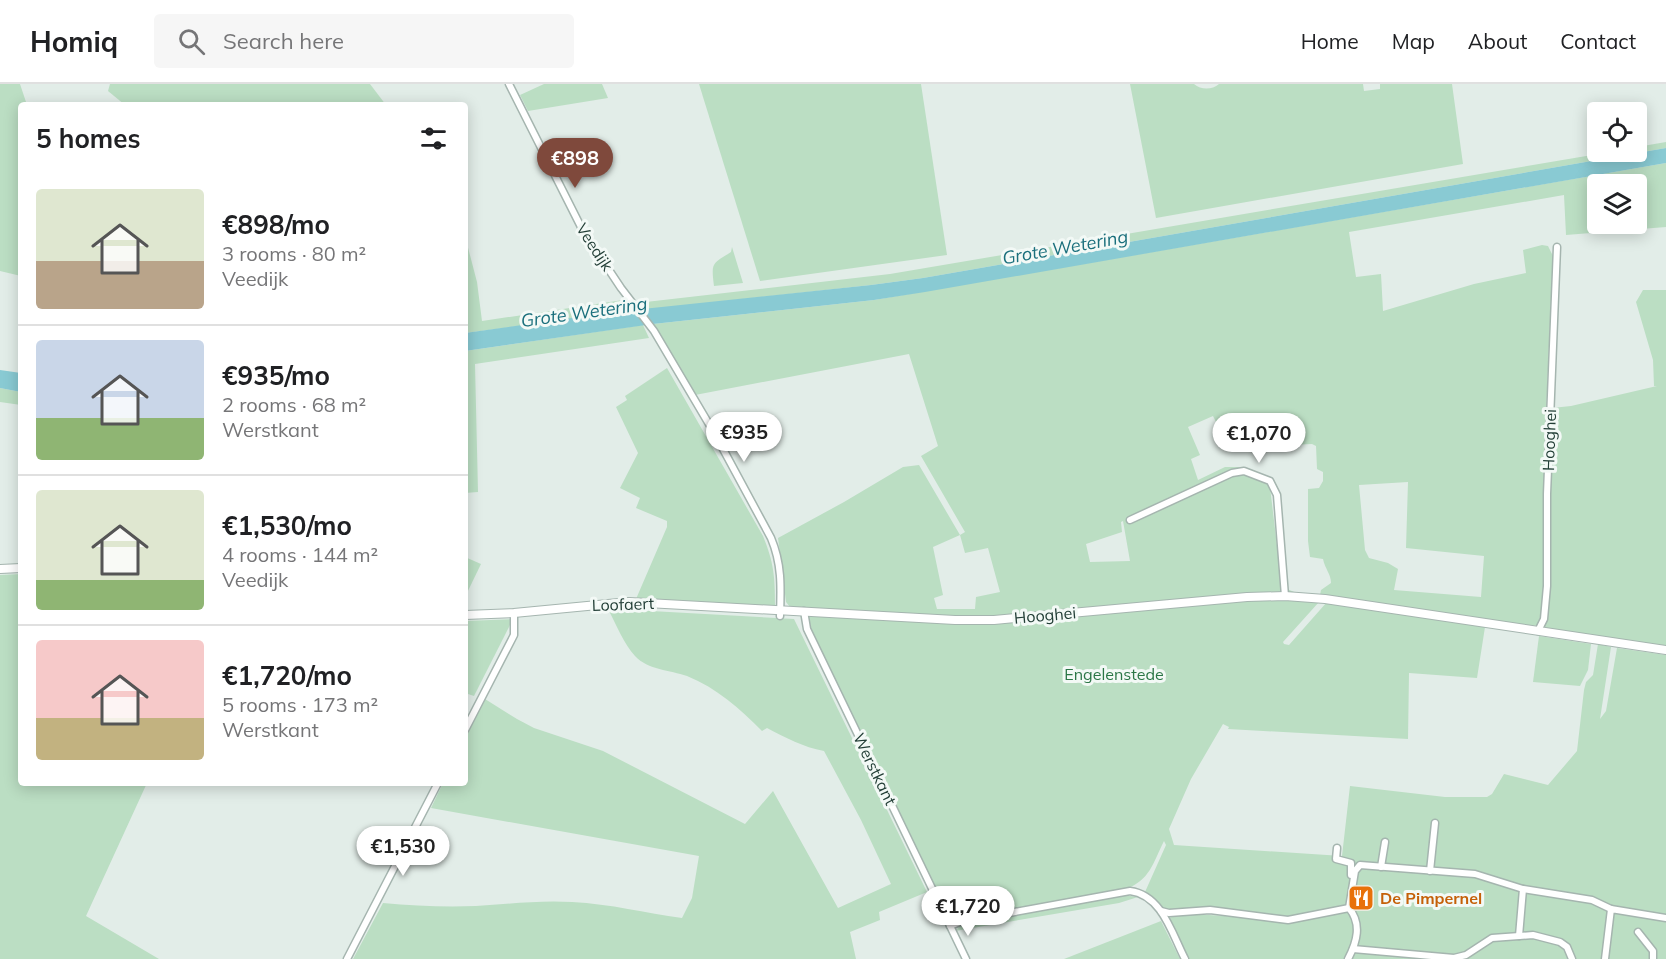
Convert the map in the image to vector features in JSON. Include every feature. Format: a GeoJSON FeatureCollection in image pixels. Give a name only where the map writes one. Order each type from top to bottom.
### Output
{"type":"FeatureCollection","features":[{"type":"Feature","properties":{"kind":"street","name":"Veedijk"},"geometry":{"type":"LineString","coordinates":[[508,84],[583,231],[654,331],[716,436],[771,538],[781,567],[780,613]]}},
{"type":"Feature","properties":{"kind":"street","name":"Hooghei"},"geometry":{"type":"LineString","coordinates":[[1538,631],[1544,619],[1547,586],[1547,494],[1557,247]]}},
{"type":"Feature","properties":{"kind":"street"},"geometry":{"type":"LineString","coordinates":[[1130,520],[1232,473],[1244,471],[1270,481],[1276,495],[1285,596]]}},
{"type":"Feature","properties":{"kind":"street"},"geometry":{"type":"LineString","coordinates":[[0,569],[18,568]]}},
{"type":"Feature","properties":{"kind":"street","name":"Hooghei"},"geometry":{"type":"LineString","coordinates":[[804,612],[994,620],[1246,597],[1285,596],[1372,606],[1666,650]]}},
{"type":"Feature","properties":{"kind":"street","name":"Loofaert"},"geometry":{"type":"LineString","coordinates":[[468,615],[629,602],[780,613],[804,612]]}},
{"type":"Feature","properties":{"kind":"street","name":"Werstkant"},"geometry":{"type":"LineString","coordinates":[[804,612],[807,629],[966,959]]}},
{"type":"Feature","properties":{"kind":"street"},"geometry":{"type":"LineString","coordinates":[[468,724],[514,635],[514,613]]}},
{"type":"Feature","properties":{"kind":"street"},"geometry":{"type":"LineString","coordinates":[[347,959],[436,786]]}},
{"type":"Feature","properties":{"kind":"street"},"geometry":{"type":"LineString","coordinates":[[1430,870],[1434,823]]}},
{"type":"Feature","properties":{"kind":"street"},"geometry":{"type":"LineString","coordinates":[[1381,867],[1385,842]]}},
{"type":"Feature","properties":{"kind":"street"},"geometry":{"type":"LineString","coordinates":[[1336,848],[1336,859],[1351,863],[1351,875],[1354,881]]}},
{"type":"Feature","properties":{"kind":"street"},"geometry":{"type":"LineString","coordinates":[[1348,959],[1358,931],[1356,918],[1349,908],[1355,871],[1360,866],[1474,874],[1522,889],[1592,900],[1611,909],[1666,918]]}},
{"type":"Feature","properties":{"kind":"street"},"geometry":{"type":"LineString","coordinates":[[1519,936],[1522,889]]}},
{"type":"Feature","properties":{"kind":"street"},"geometry":{"type":"LineString","coordinates":[[950,926],[960,922],[1130,891],[1146,895],[1161,911],[1185,959]]}},
{"type":"Feature","properties":{"kind":"street"},"geometry":{"type":"LineString","coordinates":[[1161,911],[1169,914],[1210,910],[1288,920],[1349,908]]}},
{"type":"Feature","properties":{"kind":"street"},"geometry":{"type":"LineString","coordinates":[[1605,959],[1611,909]]}},
{"type":"Feature","properties":{"kind":"street"},"geometry":{"type":"LineString","coordinates":[[1638,932],[1653,951],[1653,959]]}},
{"type":"Feature","properties":{"kind":"street"},"geometry":{"type":"LineString","coordinates":[[1353,949],[1454,958],[1466,955],[1492,938],[1509,939],[1533,935],[1560,942],[1567,947],[1572,959]]}},
{"type":"Feature","properties":{"kind":"green space"},"geometry":{"type":"Polygon","coordinates":[[[0,84],[20,84],[26,102],[18,102],[18,275],[0,271],[0,84]]]}},
{"type":"Feature","properties":{"kind":"green space"},"geometry":{"type":"Polygon","coordinates":[[[110,84],[370,84],[384,102],[121,102],[108,91],[110,84]]]}},
{"type":"Feature","properties":{"kind":"green space"},"geometry":{"type":"Polygon","coordinates":[[[544,84],[602,84],[608,98],[528,111],[520,95],[544,84]]]}},
{"type":"Feature","properties":{"kind":"green space"},"geometry":{"type":"Polygon","coordinates":[[[699,84],[921,84],[947,255],[760,281],[699,84]]]}},
{"type":"Feature","properties":{"kind":"green space"},"geometry":{"type":"Polygon","coordinates":[[[1130,84],[1194,84],[1206,88],[1219,84],[1363,84],[1364,91],[1380,89],[1380,84],[1452,84],[1463,164],[1156,218],[1130,84]]]}},
{"type":"Feature","properties":{"kind":"green space"},"geometry":{"type":"Polygon","coordinates":[[[1666,142],[1666,148],[1647,151],[1647,145],[1666,142]]]}},
{"type":"Feature","properties":{"kind":"green space"},"geometry":{"type":"Polygon","coordinates":[[[1587,156],[1587,162],[923,278],[643,310],[637,303],[890,274],[1587,156]]]}},
{"type":"Feature","properties":{"kind":"green space"},"geometry":{"type":"Polygon","coordinates":[[[1666,163],[1666,227],[1647,229],[1647,174],[1602,174],[1666,163]]]}},
{"type":"Feature","properties":{"kind":"green space","name":"Engelenstede"},"geometry":{"type":"Polygon","coordinates":[[[1587,177],[1587,233],[1566,235],[1564,195],[1349,232],[1356,277],[1381,274],[1383,311],[1474,284],[1526,273],[1523,250],[1542,245],[1548,246],[1553,256],[1545,436],[1552,425],[1552,408],[1571,406],[1657,386],[1654,386],[1653,360],[1636,302],[1643,290],[1666,290],[1666,647],[1544,628],[1544,624],[1531,626],[1320,595],[1321,590],[1331,583],[1323,559],[1310,557],[1308,541],[1308,489],[1319,488],[1323,481],[1323,472],[1317,469],[1316,446],[1312,444],[1289,445],[1283,436],[1264,444],[1255,439],[1246,441],[1241,432],[1237,431],[1223,436],[1213,416],[1188,427],[1200,455],[1191,459],[1198,480],[1225,467],[1240,467],[1269,479],[1282,587],[1319,602],[1283,642],[1284,644],[1289,645],[1327,602],[1485,627],[1477,678],[1409,673],[1408,739],[1228,729],[1229,727],[1223,724],[1191,779],[1169,829],[1174,845],[1342,856],[1350,786],[1445,797],[1487,797],[1492,794],[1504,774],[1548,785],[1577,751],[1584,690],[1586,682],[1593,675],[1598,644],[1611,647],[1600,719],[1606,711],[1617,648],[1666,655],[1666,959],[1187,959],[1166,918],[1209,915],[1255,918],[1251,914],[1169,912],[1162,909],[1145,892],[1166,845],[1164,841],[1146,876],[1126,889],[960,919],[951,916],[946,911],[800,609],[790,607],[786,602],[778,538],[903,467],[919,465],[960,535],[965,532],[921,456],[938,446],[909,354],[695,395],[653,324],[874,300],[1587,177]],[[1408,482],[1359,485],[1365,550],[1369,558],[1388,563],[1398,569],[1394,590],[1481,597],[1484,556],[1406,548],[1408,482]],[[1123,521],[1121,522],[1122,532],[1086,544],[1090,562],[1130,561],[1123,521]],[[960,535],[933,547],[943,595],[934,598],[937,609],[975,609],[976,597],[1000,592],[988,548],[965,553],[960,535]]]}},
{"type":"Feature","properties":{"kind":"green space"},"geometry":{"type":"Polygon","coordinates":[[[732,247],[743,283],[714,286],[714,264],[731,252],[732,247]]]}},
{"type":"Feature","properties":{"kind":"green space"},"geometry":{"type":"Polygon","coordinates":[[[468,248],[477,282],[482,321],[623,300],[634,311],[468,333],[468,248]]]}},
{"type":"Feature","properties":{"kind":"green space"},"geometry":{"type":"Polygon","coordinates":[[[643,325],[649,338],[475,364],[478,492],[468,493],[468,351],[643,325]]]}},
{"type":"Feature","properties":{"kind":"green space"},"geometry":{"type":"Polygon","coordinates":[[[667,368],[763,536],[773,570],[775,606],[636,599],[667,527],[667,521],[636,508],[640,498],[620,488],[638,453],[616,407],[627,400],[625,396],[667,368]]]}},
{"type":"Feature","properties":{"kind":"green space"},"geometry":{"type":"Polygon","coordinates":[[[0,388],[18,391],[18,405],[0,402],[0,388]]]}},
{"type":"Feature","properties":{"kind":"green space"},"geometry":{"type":"Polygon","coordinates":[[[468,558],[481,564],[468,591],[468,558]]]}},
{"type":"Feature","properties":{"kind":"green space"},"geometry":{"type":"Polygon","coordinates":[[[18,574],[18,786],[146,786],[86,916],[159,959],[0,959],[0,575],[18,574]]]}},
{"type":"Feature","properties":{"kind":"green space"},"geometry":{"type":"Polygon","coordinates":[[[609,611],[651,611],[794,619],[927,892],[879,912],[880,920],[850,932],[856,959],[353,959],[383,903],[418,906],[476,906],[572,902],[682,918],[692,898],[699,856],[431,808],[442,786],[468,786],[468,733],[485,699],[534,728],[603,751],[745,824],[773,791],[838,908],[891,884],[861,820],[824,751],[802,745],[767,728],[762,731],[737,707],[698,681],[640,661],[621,635],[609,611]]]}},
{"type":"Feature","properties":{"kind":"green space"},"geometry":{"type":"Polygon","coordinates":[[[513,619],[474,696],[468,694],[468,621],[513,619]]]}},
{"type":"Feature","properties":{"kind":"green space"},"geometry":{"type":"Polygon","coordinates":[[[1539,636],[1591,644],[1588,670],[1580,686],[1533,682],[1539,636]]]}},
{"type":"Feature","properties":{"kind":"green space"},"geometry":{"type":"Polygon","coordinates":[[[1123,895],[1138,897],[1119,903],[955,931],[960,926],[1123,895]]]}},
{"type":"Feature","properties":{"kind":"green space"},"geometry":{"type":"Polygon","coordinates":[[[1161,921],[1180,959],[1064,959],[1161,921]]]}},
{"type":"Feature","properties":{"kind":"water"},"geometry":{"type":"Polygon","coordinates":[[[1666,148],[1666,163],[1603,174],[1587,174],[1587,177],[925,292],[874,300],[653,324],[468,351],[468,333],[614,312],[923,278],[1587,162],[1647,162],[1647,151],[1666,148]]]}},
{"type":"Feature","properties":{"kind":"water"},"geometry":{"type":"Polygon","coordinates":[[[0,370],[18,373],[18,391],[0,388],[0,370]]]}},
{"type":"Feature","properties":{"kind":"place","name":"De Pimpernel"},"geometry":{"type":"Point","coordinates":[1361,898]}},
{"type":"Feature","properties":{"kind":"water label","name":"Grote Wetering"},"geometry":{"type":"Point","coordinates":[1065,247]}},
{"type":"Feature","properties":{"kind":"water label","name":"Grote Wetering"},"geometry":{"type":"Point","coordinates":[584,312]}}]}
